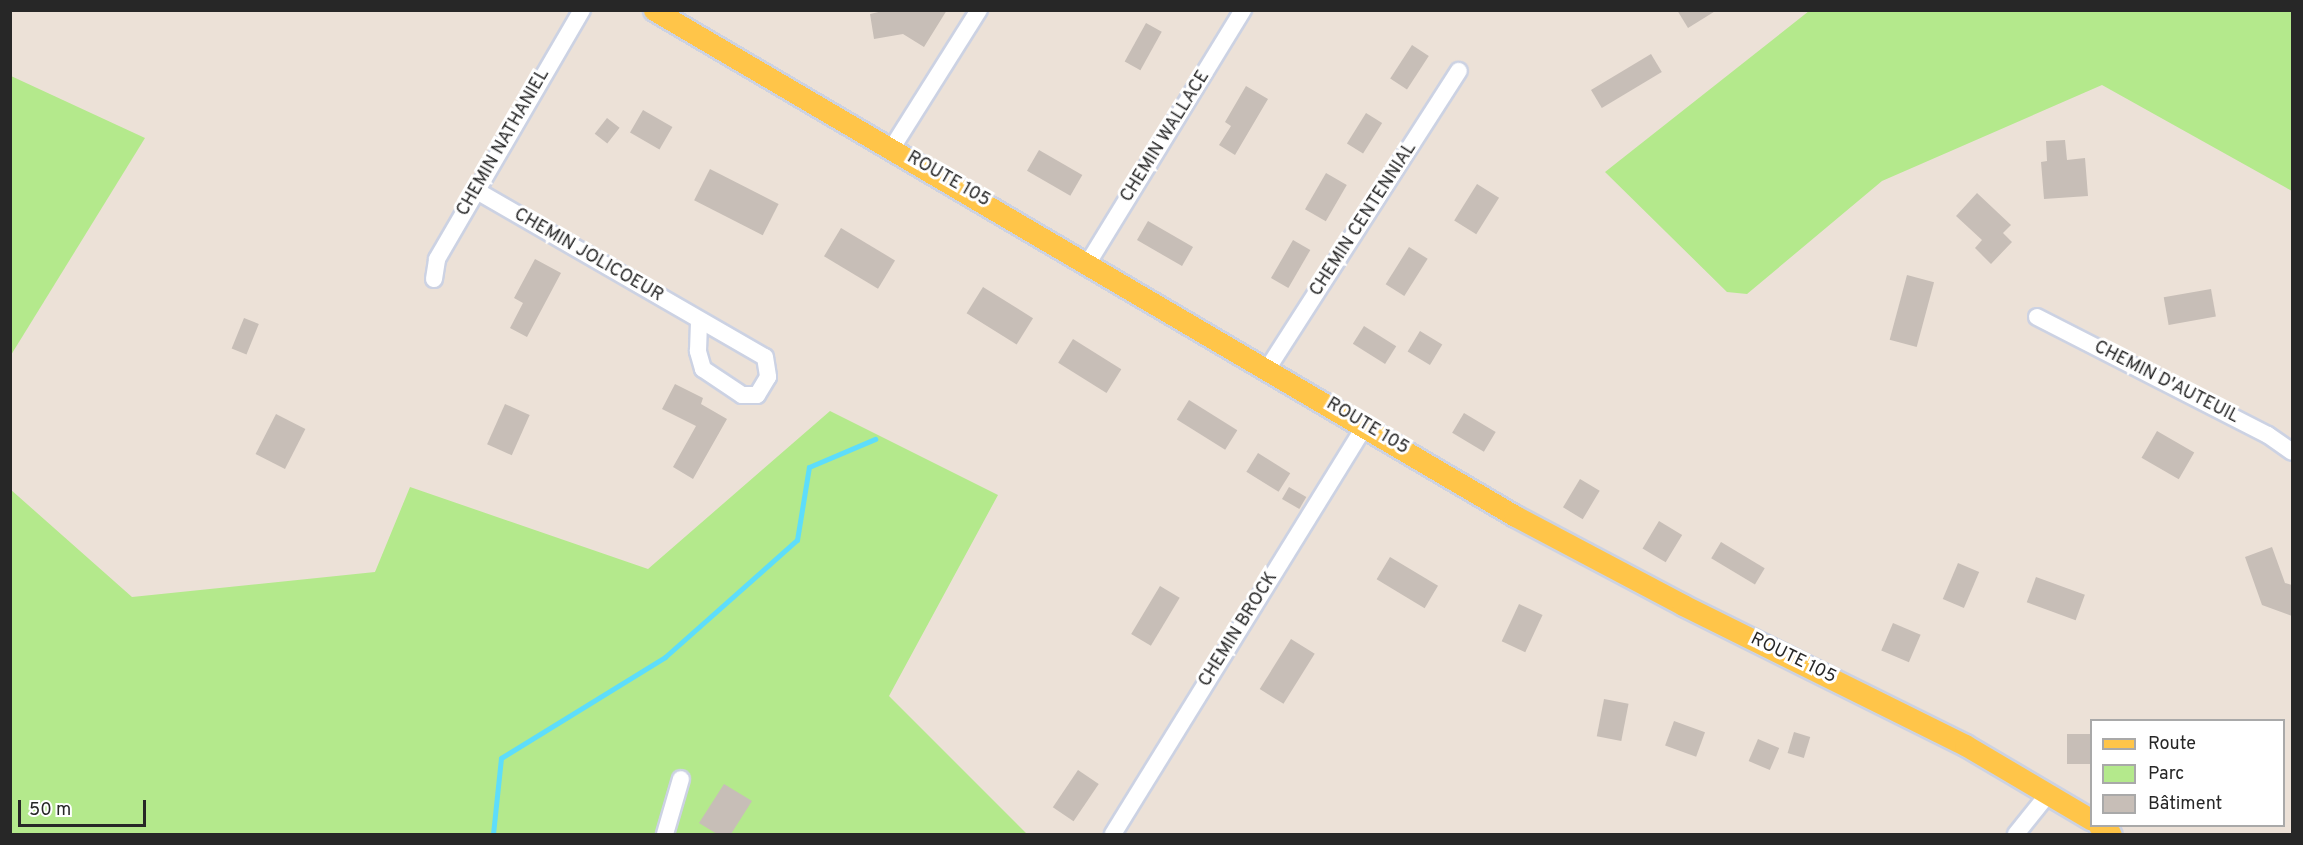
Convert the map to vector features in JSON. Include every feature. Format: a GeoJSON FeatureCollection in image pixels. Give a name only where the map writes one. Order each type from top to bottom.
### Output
{"type":"FeatureCollection","features":[{"type":"Feature","properties":{"kind":"main road","name":"ROUTE 105"},"geometry":{"type":"LineString","coordinates":[[654,10],[1268,368],[1515,516],[1965,746],[2049,793],[2090,819]]}},
{"type":"Feature","properties":{"kind":"street","name":"CHEMIN NATHANIEL"},"geometry":{"type":"LineString","coordinates":[[434,279],[437,259],[582,10]]}},
{"type":"Feature","properties":{"kind":"street"},"geometry":{"type":"LineString","coordinates":[[892,148],[979,10]]}},
{"type":"Feature","properties":{"kind":"street","name":"CHEMIN WALLACE"},"geometry":{"type":"LineString","coordinates":[[1088,263],[1243,10]]}},
{"type":"Feature","properties":{"kind":"street","name":"CHEMIN CENTENNIAL"},"geometry":{"type":"LineString","coordinates":[[1268,368],[1459,71]]}},
{"type":"Feature","properties":{"kind":"street","name":"CHEMIN JOLICOEUR"},"geometry":{"type":"LineString","coordinates":[[477,191],[765,357],[768,377],[757,395],[742,395],[703,369],[698,351],[699,321]]}},
{"type":"Feature","properties":{"kind":"street","name":"CHEMIN D'AUTEUIL"},"geometry":{"type":"LineString","coordinates":[[2037,317],[2268,435],[2292,452]]}},
{"type":"Feature","properties":{"kind":"street","name":"CHEMIN BROCK"},"geometry":{"type":"LineString","coordinates":[[1113,834],[1365,426]]}},
{"type":"Feature","properties":{"kind":"street"},"geometry":{"type":"LineString","coordinates":[[665,834],[681,779]]}},
{"type":"Feature","properties":{"kind":"street"},"geometry":{"type":"LineString","coordinates":[[2016,834],[2049,793]]}},
{"type":"Feature","properties":{"kind":"green space"},"geometry":{"type":"Polygon","coordinates":[[[1809,11],[2292,11],[2292,191],[2102,85],[1882,181],[1747,294],[1727,292],[1605,172],[1809,11]]]}},
{"type":"Feature","properties":{"kind":"green space"},"geometry":{"type":"Polygon","coordinates":[[[11,76],[145,138],[11,355],[11,76]]]}},
{"type":"Feature","properties":{"kind":"green space"},"geometry":{"type":"Polygon","coordinates":[[[830,411],[998,495],[889,696],[1027,834],[11,834],[10,489],[132,597],[375,572],[410,487],[648,569],[830,411]]]}},
{"type":"Feature","properties":{"kind":"building"},"geometry":{"type":"Polygon","coordinates":[[[887,10],[947,10],[924,47],[903,34],[874,39],[870,14],[887,10]]]}},
{"type":"Feature","properties":{"kind":"building"},"geometry":{"type":"Polygon","coordinates":[[[1677,10],[1717,10],[1688,28],[1677,10]]]}},
{"type":"Feature","properties":{"kind":"building"},"geometry":{"type":"Polygon","coordinates":[[[1146,23],[1162,32],[1140,70],[1125,61],[1146,23]]]}},
{"type":"Feature","properties":{"kind":"building"},"geometry":{"type":"Polygon","coordinates":[[[1412,45],[1429,56],[1407,89],[1390,79],[1412,45]]]}},
{"type":"Feature","properties":{"kind":"building"},"geometry":{"type":"Polygon","coordinates":[[[1651,54],[1662,72],[1602,108],[1591,90],[1651,54]]]}},
{"type":"Feature","properties":{"kind":"building"},"geometry":{"type":"Polygon","coordinates":[[[1246,86],[1268,99],[1235,155],[1219,145],[1231,126],[1225,122],[1246,86]]]}},
{"type":"Feature","properties":{"kind":"building"},"geometry":{"type":"Polygon","coordinates":[[[643,110],[672,127],[659,150],[630,133],[643,110]]]}},
{"type":"Feature","properties":{"kind":"building"},"geometry":{"type":"Polygon","coordinates":[[[1366,113],[1382,123],[1363,154],[1347,144],[1366,113]]]}},
{"type":"Feature","properties":{"kind":"building"},"geometry":{"type":"Polygon","coordinates":[[[607,118],[620,128],[607,144],[595,134],[607,118]]]}},
{"type":"Feature","properties":{"kind":"building"},"geometry":{"type":"Polygon","coordinates":[[[2065,140],[2067,160],[2085,158],[2088,196],[2044,199],[2041,162],[2047,161],[2046,141],[2065,140]]]}},
{"type":"Feature","properties":{"kind":"building"},"geometry":{"type":"Polygon","coordinates":[[[1039,150],[1082,175],[1070,196],[1027,171],[1039,150]]]}},
{"type":"Feature","properties":{"kind":"building"},"geometry":{"type":"Polygon","coordinates":[[[710,169],[779,204],[763,235],[694,200],[710,169]]]}},
{"type":"Feature","properties":{"kind":"building"},"geometry":{"type":"Polygon","coordinates":[[[1326,173],[1347,185],[1326,221],[1305,209],[1326,173]]]}},
{"type":"Feature","properties":{"kind":"building"},"geometry":{"type":"Polygon","coordinates":[[[1477,184],[1499,198],[1476,234],[1454,220],[1477,184]]]}},
{"type":"Feature","properties":{"kind":"building"},"geometry":{"type":"Polygon","coordinates":[[[1977,193],[2011,225],[2003,233],[2012,242],[1991,264],[1975,248],[1982,240],[1956,216],[1977,193]]]}},
{"type":"Feature","properties":{"kind":"building"},"geometry":{"type":"Polygon","coordinates":[[[1148,221],[1193,247],[1182,266],[1137,240],[1148,221]]]}},
{"type":"Feature","properties":{"kind":"building"},"geometry":{"type":"Polygon","coordinates":[[[841,228],[895,260],[878,289],[824,256],[841,228]]]}},
{"type":"Feature","properties":{"kind":"building"},"geometry":{"type":"Polygon","coordinates":[[[1293,240],[1310,250],[1288,288],[1271,278],[1293,240]]]}},
{"type":"Feature","properties":{"kind":"building"},"geometry":{"type":"Polygon","coordinates":[[[1409,247],[1428,259],[1404,296],[1386,284],[1409,247]]]}},
{"type":"Feature","properties":{"kind":"building"},"geometry":{"type":"Polygon","coordinates":[[[535,259],[561,273],[527,337],[510,328],[523,303],[514,298],[535,259]]]}},
{"type":"Feature","properties":{"kind":"building"},"geometry":{"type":"Polygon","coordinates":[[[1907,275],[1934,282],[1917,347],[1890,340],[1907,275]]]}},
{"type":"Feature","properties":{"kind":"building"},"geometry":{"type":"Polygon","coordinates":[[[983,287],[1033,318],[1017,345],[967,313],[983,287]]]}},
{"type":"Feature","properties":{"kind":"building"},"geometry":{"type":"Polygon","coordinates":[[[2211,289],[2216,317],[2169,325],[2164,297],[2211,289]]]}},
{"type":"Feature","properties":{"kind":"building"},"geometry":{"type":"Polygon","coordinates":[[[244,318],[259,324],[246,355],[232,349],[244,318]]]}},
{"type":"Feature","properties":{"kind":"building"},"geometry":{"type":"Polygon","coordinates":[[[1364,326],[1396,346],[1385,364],[1353,344],[1364,326]]]}},
{"type":"Feature","properties":{"kind":"building"},"geometry":{"type":"Polygon","coordinates":[[[1420,331],[1442,344],[1430,365],[1408,352],[1420,331]]]}},
{"type":"Feature","properties":{"kind":"building"},"geometry":{"type":"Polygon","coordinates":[[[1073,339],[1121,369],[1107,393],[1058,363],[1073,339]]]}},
{"type":"Feature","properties":{"kind":"building"},"geometry":{"type":"Polygon","coordinates":[[[675,384],[703,398],[701,404],[727,419],[693,479],[673,467],[696,426],[662,409],[675,384]]]}},
{"type":"Feature","properties":{"kind":"building"},"geometry":{"type":"Polygon","coordinates":[[[1189,400],[1237,430],[1225,450],[1177,420],[1189,400]]]}},
{"type":"Feature","properties":{"kind":"building"},"geometry":{"type":"Polygon","coordinates":[[[505,404],[530,415],[512,455],[487,444],[505,404]]]}},
{"type":"Feature","properties":{"kind":"building"},"geometry":{"type":"Polygon","coordinates":[[[1464,413],[1496,432],[1484,452],[1452,433],[1464,413]]]}},
{"type":"Feature","properties":{"kind":"building"},"geometry":{"type":"Polygon","coordinates":[[[276,414],[305,429],[285,469],[256,454],[276,414]]]}},
{"type":"Feature","properties":{"kind":"building"},"geometry":{"type":"Polygon","coordinates":[[[2157,431],[2194,453],[2179,479],[2142,458],[2157,431]]]}},
{"type":"Feature","properties":{"kind":"building"},"geometry":{"type":"Polygon","coordinates":[[[1258,453],[1290,473],[1279,492],[1246,472],[1258,453]]]}},
{"type":"Feature","properties":{"kind":"building"},"geometry":{"type":"Polygon","coordinates":[[[1580,479],[1600,491],[1583,519],[1563,507],[1580,479]]]}},
{"type":"Feature","properties":{"kind":"building"},"geometry":{"type":"Polygon","coordinates":[[[1289,487],[1306,497],[1299,509],[1282,499],[1289,487]]]}},
{"type":"Feature","properties":{"kind":"building"},"geometry":{"type":"Polygon","coordinates":[[[1659,521],[1682,535],[1666,562],[1643,548],[1659,521]]]}},
{"type":"Feature","properties":{"kind":"building"},"geometry":{"type":"Polygon","coordinates":[[[1721,542],[1765,568],[1755,585],[1711,558],[1721,542]]]}},
{"type":"Feature","properties":{"kind":"building"},"geometry":{"type":"Polygon","coordinates":[[[2272,547],[2285,583],[2292,585],[2292,616],[2262,605],[2245,557],[2272,547]]]}},
{"type":"Feature","properties":{"kind":"building"},"geometry":{"type":"Polygon","coordinates":[[[1390,557],[1438,586],[1425,608],[1377,579],[1390,557]]]}},
{"type":"Feature","properties":{"kind":"building"},"geometry":{"type":"Polygon","coordinates":[[[1958,563],[1979,572],[1964,608],[1943,599],[1958,563]]]}},
{"type":"Feature","properties":{"kind":"building"},"geometry":{"type":"Polygon","coordinates":[[[2036,577],[2085,595],[2076,620],[2027,602],[2036,577]]]}},
{"type":"Feature","properties":{"kind":"building"},"geometry":{"type":"Polygon","coordinates":[[[1160,586],[1180,598],[1151,646],[1131,634],[1160,586]]]}},
{"type":"Feature","properties":{"kind":"building"},"geometry":{"type":"Polygon","coordinates":[[[1519,604],[1543,615],[1525,652],[1502,641],[1519,604]]]}},
{"type":"Feature","properties":{"kind":"building"},"geometry":{"type":"Polygon","coordinates":[[[1893,623],[1921,635],[1909,662],[1881,651],[1893,623]]]}},
{"type":"Feature","properties":{"kind":"building"},"geometry":{"type":"Polygon","coordinates":[[[1291,639],[1315,654],[1283,704],[1260,689],[1291,639]]]}},
{"type":"Feature","properties":{"kind":"building"},"geometry":{"type":"Polygon","coordinates":[[[1604,699],[1629,704],[1621,741],[1597,736],[1604,699]]]}},
{"type":"Feature","properties":{"kind":"building"},"geometry":{"type":"Polygon","coordinates":[[[1674,721],[1705,732],[1696,757],[1665,745],[1674,721]]]}},
{"type":"Feature","properties":{"kind":"building"},"geometry":{"type":"Polygon","coordinates":[[[1794,732],[1810,737],[1804,758],[1788,753],[1794,732]]]}},
{"type":"Feature","properties":{"kind":"building"},"geometry":{"type":"Polygon","coordinates":[[[2067,734],[2090,734],[2090,764],[2067,764],[2067,734]]]}},
{"type":"Feature","properties":{"kind":"building"},"geometry":{"type":"Polygon","coordinates":[[[1758,739],[1779,748],[1770,770],[1749,761],[1758,739]]]}},
{"type":"Feature","properties":{"kind":"building"},"geometry":{"type":"Polygon","coordinates":[[[1078,770],[1099,784],[1074,821],[1053,807],[1078,770]]]}},
{"type":"Feature","properties":{"kind":"building"},"geometry":{"type":"Polygon","coordinates":[[[724,784],[752,801],[731,834],[717,834],[699,823],[724,784]]]}},
{"type":"Feature","properties":{"kind":"waterway"},"geometry":{"type":"LineString","coordinates":[[493,834],[501,758],[665,657],[797,540],[809,467],[875,439]]}}]}
